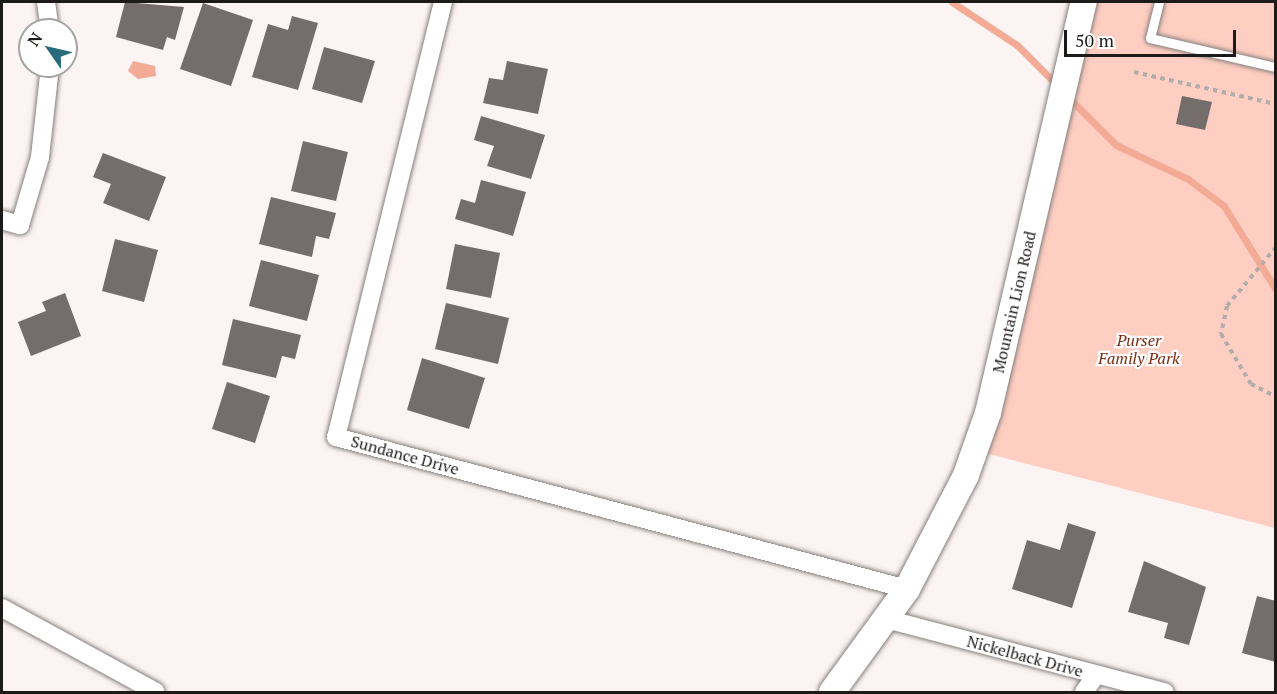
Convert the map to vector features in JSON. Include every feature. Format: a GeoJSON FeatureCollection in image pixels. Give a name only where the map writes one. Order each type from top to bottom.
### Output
{"type":"FeatureCollection","features":[{"type":"Feature","properties":{"kind":"street"},"geometry":{"type":"LineString","coordinates":[[46,2],[48,18]]}},
{"type":"Feature","properties":{"kind":"street","name":"Sundance Drive"},"geometry":{"type":"LineString","coordinates":[[443,2],[336,437],[907,589]]}},
{"type":"Feature","properties":{"kind":"street","name":"Mountain Lion Road"},"geometry":{"type":"LineString","coordinates":[[832,693],[907,589],[966,475],[988,413],[1084,2]]}},
{"type":"Feature","properties":{"kind":"street"},"geometry":{"type":"LineString","coordinates":[[2,220],[21,225],[40,157],[50,78]]}},
{"type":"Feature","properties":{"kind":"street"},"geometry":{"type":"LineString","coordinates":[[2,608],[156,693]]}},
{"type":"Feature","properties":{"kind":"street","name":"Nickelback Drive"},"geometry":{"type":"LineString","coordinates":[[886,619],[1165,693]]}},
{"type":"Feature","properties":{"kind":"street"},"geometry":{"type":"LineString","coordinates":[[1084,693],[1096,675]]}},
{"type":"Feature","properties":{"kind":"lane"},"geometry":{"type":"LineString","coordinates":[[1159,2],[1150,39],[1275,67]]}},
{"type":"Feature","properties":{"kind":"path"},"geometry":{"type":"LineString","coordinates":[[1134,72],[1275,104]]}},
{"type":"Feature","properties":{"kind":"path"},"geometry":{"type":"LineString","coordinates":[[1275,247],[1243,283],[1227,306],[1221,334],[1251,384],[1275,397]]}},
{"type":"Feature","properties":{"kind":"green space","name":"Purser Family Park"},"geometry":{"type":"Polygon","coordinates":[[[1083,2],[1275,2],[1275,528],[974,450],[1083,2]]]}},
{"type":"Feature","properties":{"kind":"shaded area"},"geometry":{"type":"Polygon","coordinates":[[[133,61],[155,66],[156,76],[138,79],[128,71],[133,61]]]}},
{"type":"Feature","properties":{"kind":"building"},"geometry":{"type":"Polygon","coordinates":[[[125,2],[184,7],[175,40],[167,37],[163,50],[116,37],[125,2]]]}},
{"type":"Feature","properties":{"kind":"building"},"geometry":{"type":"Polygon","coordinates":[[[203,3],[253,20],[231,86],[180,69],[203,3]]]}},
{"type":"Feature","properties":{"kind":"building"},"geometry":{"type":"Polygon","coordinates":[[[292,16],[318,23],[298,90],[252,77],[268,24],[288,30],[292,16]]]}},
{"type":"Feature","properties":{"kind":"building"},"geometry":{"type":"Polygon","coordinates":[[[324,47],[375,61],[362,103],[312,89],[324,47]]]}},
{"type":"Feature","properties":{"kind":"building"},"geometry":{"type":"Polygon","coordinates":[[[507,61],[548,69],[538,114],[483,103],[489,78],[503,80],[507,61]]]}},
{"type":"Feature","properties":{"kind":"building"},"geometry":{"type":"Polygon","coordinates":[[[1182,96],[1212,102],[1205,130],[1176,124],[1182,96]]]}},
{"type":"Feature","properties":{"kind":"building"},"geometry":{"type":"Polygon","coordinates":[[[481,116],[545,135],[531,179],[487,166],[494,146],[474,140],[481,116]]]}},
{"type":"Feature","properties":{"kind":"building"},"geometry":{"type":"Polygon","coordinates":[[[303,141],[348,152],[336,201],[291,191],[303,141]]]}},
{"type":"Feature","properties":{"kind":"building"},"geometry":{"type":"Polygon","coordinates":[[[103,153],[166,177],[149,221],[103,203],[111,184],[93,177],[103,153]]]}},
{"type":"Feature","properties":{"kind":"building"},"geometry":{"type":"Polygon","coordinates":[[[481,180],[526,192],[513,236],[455,219],[461,199],[475,203],[481,180]]]}},
{"type":"Feature","properties":{"kind":"building"},"geometry":{"type":"Polygon","coordinates":[[[271,197],[336,213],[329,239],[316,236],[312,257],[259,244],[271,197]]]}},
{"type":"Feature","properties":{"kind":"building"},"geometry":{"type":"Polygon","coordinates":[[[115,239],[158,250],[144,302],[102,291],[115,239]]]}},
{"type":"Feature","properties":{"kind":"building"},"geometry":{"type":"Polygon","coordinates":[[[455,244],[500,253],[491,298],[446,289],[455,244]]]}},
{"type":"Feature","properties":{"kind":"building"},"geometry":{"type":"Polygon","coordinates":[[[261,260],[319,275],[307,321],[249,306],[261,260]]]}},
{"type":"Feature","properties":{"kind":"building"},"geometry":{"type":"Polygon","coordinates":[[[65,293],[81,336],[31,356],[18,322],[46,311],[42,302],[65,293]]]}},
{"type":"Feature","properties":{"kind":"building"},"geometry":{"type":"Polygon","coordinates":[[[446,303],[509,318],[498,364],[435,349],[446,303]]]}},
{"type":"Feature","properties":{"kind":"building"},"geometry":{"type":"Polygon","coordinates":[[[233,319],[301,335],[295,359],[282,356],[276,378],[222,365],[233,319]]]}},
{"type":"Feature","properties":{"kind":"building"},"geometry":{"type":"Polygon","coordinates":[[[422,358],[485,378],[469,429],[407,410],[422,358]]]}},
{"type":"Feature","properties":{"kind":"building"},"geometry":{"type":"Polygon","coordinates":[[[227,382],[270,396],[255,443],[212,429],[227,382]]]}},
{"type":"Feature","properties":{"kind":"building"},"geometry":{"type":"Polygon","coordinates":[[[1068,523],[1096,532],[1072,608],[1012,589],[1027,540],[1060,550],[1068,523]]]}},
{"type":"Feature","properties":{"kind":"building"},"geometry":{"type":"Polygon","coordinates":[[[1144,561],[1206,587],[1189,645],[1164,638],[1168,623],[1128,612],[1144,561]]]}},
{"type":"Feature","properties":{"kind":"building"},"geometry":{"type":"Polygon","coordinates":[[[1257,596],[1276,601],[1276,662],[1242,653],[1257,596]]]}},
{"type":"Feature","properties":{"kind":"waterway"},"geometry":{"type":"LineString","coordinates":[[952,2],[1017,45],[1058,86]]}},
{"type":"Feature","properties":{"kind":"waterway"},"geometry":{"type":"LineString","coordinates":[[1067,96],[1116,145],[1188,179],[1224,206],[1276,290]]}}]}
